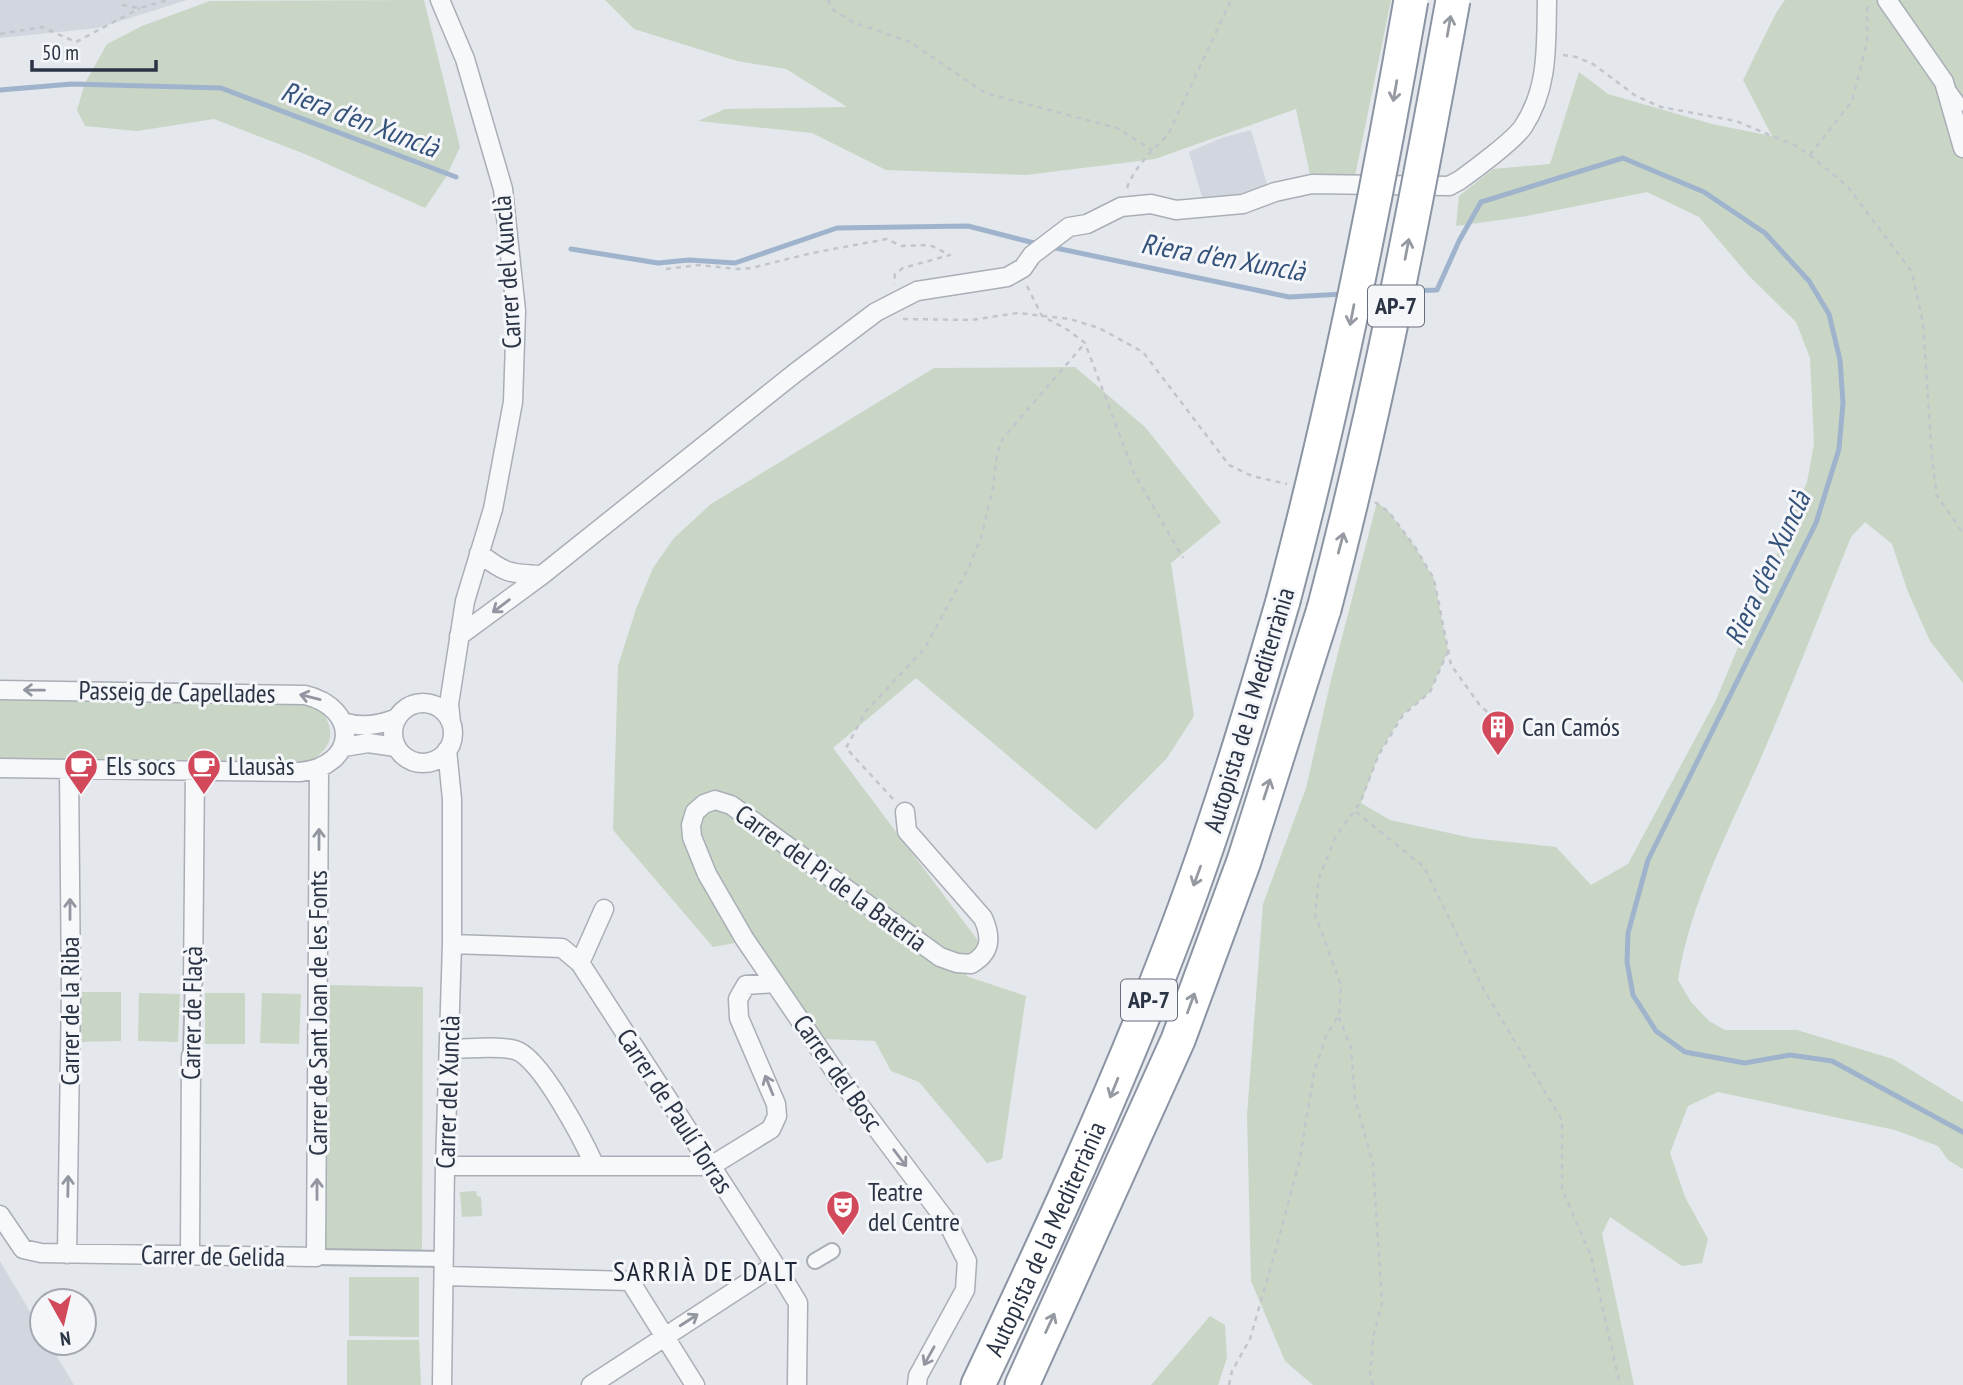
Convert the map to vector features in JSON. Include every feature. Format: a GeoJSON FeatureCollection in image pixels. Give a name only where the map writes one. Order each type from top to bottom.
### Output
{"type":"FeatureCollection","features":[{"type":"Feature","properties":{"kind":"highway","name":"Autopista de la Mediterrània"},"geometry":{"type":"LineString","coordinates":[[978,1385],[1101,1119],[1170,949],[1236,761],[1283,601],[1338,383],[1385,153],[1411,0]]}},
{"type":"Feature","properties":{"kind":"highway","name":"Autopista de la Mediterrània"},"geometry":{"type":"LineString","coordinates":[[1022,1385],[1178,1040],[1244,861],[1324,609],[1383,370],[1453,0]]}},
{"type":"Feature","properties":{"kind":"street","name":"Carrer del Xunclà"},"geometry":{"type":"LineString","coordinates":[[440,0],[466,59],[502,189],[516,311],[513,402],[493,509],[465,601],[449,704],[451,723]]}},
{"type":"Feature","properties":{"kind":"street"},"geometry":{"type":"LineString","coordinates":[[459,636],[542,575],[795,373],[884,308],[925,289],[1007,276],[1023,268],[1032,256],[1069,227],[1087,224],[1121,207],[1151,204],[1176,210],[1243,204],[1275,192],[1312,184],[1449,186],[1472,172],[1522,129],[1540,94],[1546,67],[1547,0]]}},
{"type":"Feature","properties":{"kind":"street"},"geometry":{"type":"LineString","coordinates":[[1887,0],[1944,82],[1963,148]]}},
{"type":"Feature","properties":{"kind":"street"},"geometry":{"type":"LineString","coordinates":[[479,553],[496,567],[514,575],[542,575]]}},
{"type":"Feature","properties":{"kind":"street"},"geometry":{"type":"LineString","coordinates":[[343,722],[351,725],[381,724],[397,718],[409,707],[421,704],[435,694],[454,673]]}},
{"type":"Feature","properties":{"kind":"street","name":"Passeig de Capellades"},"geometry":{"type":"LineString","coordinates":[[0,690],[305,695],[328,704],[343,722]]}},
{"type":"Feature","properties":{"kind":"street"},"geometry":{"type":"LineString","coordinates":[[417,762],[431,762],[447,750],[452,732],[451,723],[439,708],[421,704]]}},
{"type":"Feature","properties":{"kind":"street"},"geometry":{"type":"LineString","coordinates":[[397,718],[393,737],[396,747],[405,757],[417,762],[438,779],[452,799]]}},
{"type":"Feature","properties":{"kind":"street"},"geometry":{"type":"LineString","coordinates":[[0,768],[300,772],[319,769],[334,760],[344,747],[343,722]]}},
{"type":"Feature","properties":{"kind":"street"},"geometry":{"type":"LineString","coordinates":[[344,747],[368,743],[396,747]]}},
{"type":"Feature","properties":{"kind":"street","name":"Carrer del Xunclà"},"geometry":{"type":"LineString","coordinates":[[442,1385],[444,1166],[452,944],[452,799],[447,750]]}},
{"type":"Feature","properties":{"kind":"street","name":"Carrer de la Riba"},"geometry":{"type":"LineString","coordinates":[[66,1254],[71,992],[69,768]]}},
{"type":"Feature","properties":{"kind":"street","name":"Carrer de Sant Joan de les Fonts"},"geometry":{"type":"LineString","coordinates":[[316,1258],[319,769]]}},
{"type":"Feature","properties":{"kind":"street","name":"Carrer de Flaçà"},"geometry":{"type":"LineString","coordinates":[[190,1256],[195,770]]}},
{"type":"Feature","properties":{"kind":"street","name":"Carrer del Pi de la Bateria"},"geometry":{"type":"LineString","coordinates":[[775,983],[744,938],[697,853],[691,825],[695,812],[704,804],[715,800],[731,805],[940,957],[957,963],[971,964],[986,953],[990,942],[984,918],[908,831],[905,812]]}},
{"type":"Feature","properties":{"kind":"street"},"geometry":{"type":"LineString","coordinates":[[580,963],[604,909]]}},
{"type":"Feature","properties":{"kind":"street","name":"Carrer de Paulí Torras"},"geometry":{"type":"LineString","coordinates":[[452,944],[562,948],[580,963],[798,1303],[797,1385]]}},
{"type":"Feature","properties":{"kind":"street","name":"Carrer del Bosc"},"geometry":{"type":"LineString","coordinates":[[710,1166],[771,1129],[777,1116],[776,1104],[739,1018],[738,999],[746,985],[775,983],[842,1082],[947,1222],[967,1261],[965,1290],[918,1376],[917,1385]]}},
{"type":"Feature","properties":{"kind":"street"},"geometry":{"type":"LineString","coordinates":[[450,1049],[518,1050],[530,1059],[575,1123],[595,1166]]}},
{"type":"Feature","properties":{"kind":"street"},"geometry":{"type":"LineString","coordinates":[[444,1166],[710,1166]]}},
{"type":"Feature","properties":{"kind":"street","name":"Carrer de Gelida"},"geometry":{"type":"LineString","coordinates":[[0,1215],[23,1249],[41,1253],[316,1258],[444,1268]]}},
{"type":"Feature","properties":{"kind":"street"},"geometry":{"type":"LineString","coordinates":[[816,1261],[832,1251]]}},
{"type":"Feature","properties":{"kind":"street"},"geometry":{"type":"LineString","coordinates":[[591,1385],[775,1265]]}},
{"type":"Feature","properties":{"kind":"street"},"geometry":{"type":"LineString","coordinates":[[444,1268],[630,1281],[695,1385]]}},
{"type":"Feature","properties":{"kind":"lane"},"geometry":{"type":"LineString","coordinates":[[1944,82],[1963,106]]}},
{"type":"Feature","properties":{"kind":"path"},"geometry":{"type":"LineString","coordinates":[[0,34],[42,27],[76,42],[140,8],[168,0]]}},
{"type":"Feature","properties":{"kind":"path"},"geometry":{"type":"LineString","coordinates":[[828,0],[832,9],[852,23],[909,42],[985,93],[1117,128],[1152,150]]}},
{"type":"Feature","properties":{"kind":"path"},"geometry":{"type":"LineString","coordinates":[[1121,207],[1130,179],[1152,150],[1168,135],[1231,0]]}},
{"type":"Feature","properties":{"kind":"path"},"geometry":{"type":"LineString","coordinates":[[1810,155],[1852,101],[1867,42],[1867,10],[1871,0]]}},
{"type":"Feature","properties":{"kind":"path"},"geometry":{"type":"LineString","coordinates":[[122,5],[140,8]]}},
{"type":"Feature","properties":{"kind":"path"},"geometry":{"type":"LineString","coordinates":[[1546,67],[1563,55],[1576,57],[1593,64],[1636,96],[1661,107],[1736,121],[1794,145],[1848,187],[1912,272],[1923,323],[1937,496],[1963,533]]}},
{"type":"Feature","properties":{"kind":"path"},"geometry":{"type":"LineString","coordinates":[[666,269],[698,265],[751,268],[887,239],[901,246],[930,245],[950,255],[902,268],[895,274],[884,308],[905,319],[972,320],[1018,313],[1070,319],[1099,328],[1143,352],[1229,465],[1252,476],[1289,484]]}},
{"type":"Feature","properties":{"kind":"path"},"geometry":{"type":"LineString","coordinates":[[1032,256],[1026,277],[1028,288],[1042,316],[1085,343],[1133,473],[1183,558]]}},
{"type":"Feature","properties":{"kind":"path"},"geometry":{"type":"LineString","coordinates":[[905,812],[846,748],[866,711],[924,649],[968,569],[981,538],[993,488],[997,453],[1003,438],[1085,343]]}},
{"type":"Feature","properties":{"kind":"path"},"geometry":{"type":"LineString","coordinates":[[1364,500],[1377,502],[1389,512],[1415,547],[1434,579],[1451,665],[1479,704],[1512,736]]}},
{"type":"Feature","properties":{"kind":"path"},"geometry":{"type":"LineString","coordinates":[[1373,1385],[1370,1376],[1373,1338],[1382,1303],[1373,1164],[1355,1100],[1351,1048],[1339,1016],[1340,985],[1315,914],[1315,897],[1319,878],[1336,836],[1360,803],[1379,754],[1402,715],[1430,692],[1448,652]]}},
{"type":"Feature","properties":{"kind":"path"},"geometry":{"type":"LineString","coordinates":[[1354,811],[1424,867],[1484,990],[1562,1121],[1562,1189],[1591,1256],[1620,1385]]}},
{"type":"Feature","properties":{"kind":"path"},"geometry":{"type":"LineString","coordinates":[[1229,1385],[1232,1371],[1250,1339],[1274,1256],[1299,1163],[1314,1073],[1326,1036],[1339,1016]]}},
{"type":"Feature","properties":{"kind":"shaded area"},"geometry":{"type":"Polygon","coordinates":[[[0,0],[187,0],[98,28],[0,38],[0,0]]]}},
{"type":"Feature","properties":{"kind":"shaded area"},"geometry":{"type":"Polygon","coordinates":[[[1251,130],[1268,187],[1237,200],[1204,204],[1189,152],[1221,138],[1251,130]]]}},
{"type":"Feature","properties":{"kind":"shaded area"},"geometry":{"type":"Polygon","coordinates":[[[0,1261],[28,1308],[28,1357],[57,1357],[74,1385],[0,1385],[0,1261]]]}},
{"type":"Feature","properties":{"kind":"green space"},"geometry":{"type":"Polygon","coordinates":[[[424,0],[460,147],[446,177],[425,208],[305,154],[214,119],[137,131],[85,126],[77,110],[85,83],[107,44],[142,26],[210,1],[424,0]]]}},
{"type":"Feature","properties":{"kind":"green space"},"geometry":{"type":"Polygon","coordinates":[[[605,0],[1391,0],[1353,186],[1312,184],[1296,109],[1155,159],[1026,175],[886,170],[812,133],[698,121],[725,109],[847,107],[786,69],[737,61],[634,29],[605,0]]]}},
{"type":"Feature","properties":{"kind":"green space"},"geometry":{"type":"Polygon","coordinates":[[[1785,0],[1963,0],[1963,683],[1930,641],[1908,592],[1892,544],[1865,522],[1851,537],[1772,732],[1712,867],[1692,923],[1678,980],[1691,1002],[1709,1021],[1725,1030],[1797,1030],[1893,1059],[1963,1102],[1963,1169],[1948,1160],[1938,1146],[1895,1130],[1718,1092],[1688,1106],[1670,1153],[1685,1197],[1708,1239],[1702,1263],[1682,1266],[1610,1217],[1602,1234],[1634,1385],[1313,1385],[1285,1361],[1251,1281],[1247,1115],[1263,904],[1306,788],[1377,502],[1389,512],[1415,547],[1434,579],[1448,651],[1430,692],[1402,715],[1379,754],[1361,803],[1390,820],[1472,838],[1556,847],[1591,885],[1628,864],[1716,700],[1807,482],[1814,444],[1810,358],[1796,322],[1749,276],[1699,217],[1647,192],[1521,217],[1456,226],[1459,196],[1493,169],[1550,164],[1579,72],[1608,94],[1712,124],[1772,136],[1743,80],[1785,0]]]}},
{"type":"Feature","properties":{"kind":"green space"},"geometry":{"type":"Polygon","coordinates":[[[1075,367],[1145,427],[1221,522],[1171,563],[1194,716],[1167,758],[1096,830],[916,678],[833,748],[979,942],[966,976],[1026,996],[1002,1159],[987,1163],[919,1082],[891,1071],[875,1041],[825,1039],[756,939],[713,947],[613,830],[618,666],[636,609],[653,568],[674,538],[711,504],[934,368],[1075,367]]]}},
{"type":"Feature","properties":{"kind":"green space"},"geometry":{"type":"Polygon","coordinates":[[[0,696],[314,703],[327,720],[330,737],[323,751],[305,763],[0,761],[0,696]]]}},
{"type":"Feature","properties":{"kind":"green space"},"geometry":{"type":"Polygon","coordinates":[[[330,985],[423,987],[422,1250],[324,1251],[330,985]]]}},
{"type":"Feature","properties":{"kind":"green space"},"geometry":{"type":"Polygon","coordinates":[[[80,992],[121,992],[121,1041],[80,1042],[80,992]]]}},
{"type":"Feature","properties":{"kind":"green space"},"geometry":{"type":"Polygon","coordinates":[[[139,993],[180,994],[178,1042],[138,1041],[139,993]]]}},
{"type":"Feature","properties":{"kind":"green space"},"geometry":{"type":"Polygon","coordinates":[[[205,993],[245,993],[245,1044],[205,1044],[205,993]]]}},
{"type":"Feature","properties":{"kind":"green space"},"geometry":{"type":"Polygon","coordinates":[[[262,993],[301,994],[299,1044],[260,1043],[262,993]]]}},
{"type":"Feature","properties":{"kind":"green space"},"geometry":{"type":"Polygon","coordinates":[[[476,1191],[477,1196],[481,1197],[482,1216],[462,1217],[460,1192],[476,1191]]]}},
{"type":"Feature","properties":{"kind":"green space"},"geometry":{"type":"Polygon","coordinates":[[[349,1277],[419,1277],[419,1337],[349,1336],[349,1277]]]}},
{"type":"Feature","properties":{"kind":"green space"},"geometry":{"type":"Polygon","coordinates":[[[1210,1316],[1225,1325],[1227,1358],[1218,1385],[1151,1385],[1210,1316]]]}},
{"type":"Feature","properties":{"kind":"green space"},"geometry":{"type":"Polygon","coordinates":[[[347,1340],[419,1340],[421,1385],[347,1385],[347,1340]]]}},
{"type":"Feature","properties":{"kind":"waterway","name":"Riera d'en Xunclà"},"geometry":{"type":"LineString","coordinates":[[0,90],[72,84],[221,88],[456,177]]}},
{"type":"Feature","properties":{"kind":"waterway","name":"Riera d'en Xunclà"},"geometry":{"type":"LineString","coordinates":[[1410,291],[1437,290],[1459,241],[1481,202],[1623,158],[1704,192],[1765,233],[1809,281],[1829,314],[1840,360],[1843,403],[1839,449],[1816,523],[1648,860],[1628,933],[1627,962],[1633,995],[1656,1031],[1685,1052],[1745,1063],[1790,1055],[1832,1061],[1963,1132]]}},
{"type":"Feature","properties":{"kind":"waterway","name":"Riera d'en Xunclà"},"geometry":{"type":"LineString","coordinates":[[571,249],[658,263],[689,260],[735,263],[837,228],[968,226],[1038,244]]}},
{"type":"Feature","properties":{"kind":"waterway","name":"Riera d'en Xunclà"},"geometry":{"type":"LineString","coordinates":[[1051,247],[1289,297],[1344,294]]}},
{"type":"Feature","properties":{"kind":"place","name":"Can Camós"},"geometry":{"type":"Point","coordinates":[1498,757]}},
{"type":"Feature","properties":{"kind":"place","name":"Els socs"},"geometry":{"type":"Point","coordinates":[81,796]}},
{"type":"Feature","properties":{"kind":"place","name":"Llausàs"},"geometry":{"type":"Point","coordinates":[204,796]}},
{"type":"Feature","properties":{"kind":"place","name":"Teatre del Centre"},"geometry":{"type":"Point","coordinates":[843,1237]}},
{"type":"Feature","properties":{"kind":"district","name":"SARRIÀ DE DALT"},"geometry":{"type":"Point","coordinates":[706,1271]}}]}
